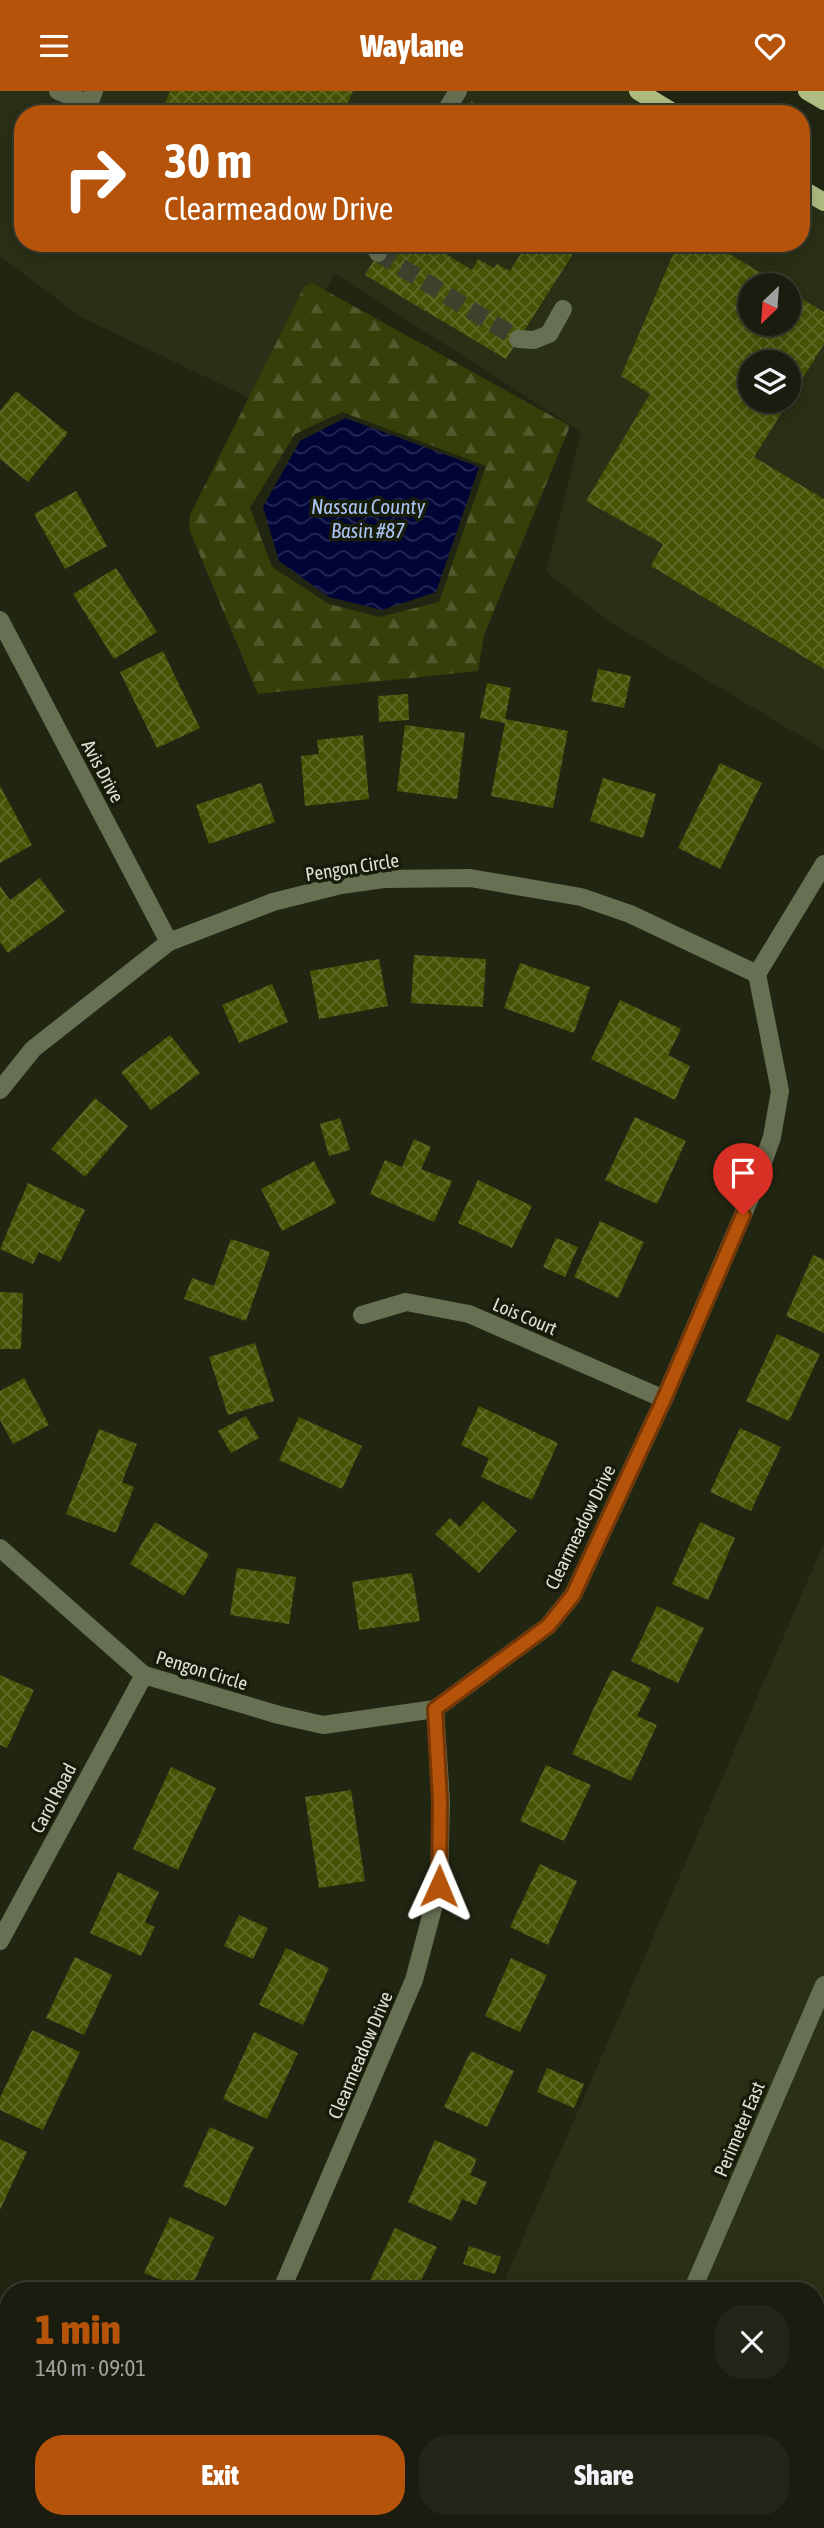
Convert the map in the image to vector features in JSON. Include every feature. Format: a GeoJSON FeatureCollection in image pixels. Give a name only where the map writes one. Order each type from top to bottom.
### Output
{"type":"FeatureCollection","features":[{"type":"Feature","properties":{"kind":"main road"},"geometry":{"type":"LineString","coordinates":[[638,91],[661,105]]}},
{"type":"Feature","properties":{"kind":"main road"},"geometry":{"type":"LineString","coordinates":[[807,91],[824,101]]}},
{"type":"Feature","properties":{"kind":"street"},"geometry":{"type":"LineString","coordinates":[[58,91],[89,104],[94,91]]}},
{"type":"Feature","properties":{"kind":"street"},"geometry":{"type":"LineString","coordinates":[[518,339],[534,339],[549,334],[563,309]]}},
{"type":"Feature","properties":{"kind":"street","name":"Avis Drive"},"geometry":{"type":"LineString","coordinates":[[0,620],[169,942]]}},
{"type":"Feature","properties":{"kind":"street"},"geometry":{"type":"LineString","coordinates":[[757,974],[824,864]]}},
{"type":"Feature","properties":{"kind":"street","name":"Pengon Circle"},"geometry":{"type":"LineString","coordinates":[[0,1090],[33,1049],[169,942],[272,902],[341,885],[384,879],[470,879],[581,897],[630,914],[757,974]]}},
{"type":"Feature","properties":{"kind":"street","name":"Clearmeadow Drive"},"geometry":{"type":"LineString","coordinates":[[285,2282],[414,1980],[422,1953],[439,1886],[440,1801],[435,1709],[548,1626],[573,1595],[664,1399],[753,1192],[772,1137],[780,1091],[757,974]]}},
{"type":"Feature","properties":{"kind":"street","name":"Lois Court"},"geometry":{"type":"LineString","coordinates":[[362,1315],[407,1303],[469,1314],[664,1399]]}},
{"type":"Feature","properties":{"kind":"street","name":"Pengon Circle"},"geometry":{"type":"LineString","coordinates":[[0,1548],[144,1675],[279,1715],[323,1725],[435,1709]]}},
{"type":"Feature","properties":{"kind":"street","name":"Carol Road"},"geometry":{"type":"LineString","coordinates":[[0,1941],[144,1675]]}},
{"type":"Feature","properties":{"kind":"street","name":"Perimeter East"},"geometry":{"type":"LineString","coordinates":[[696,2282],[824,1985]]}},
{"type":"Feature","properties":{"kind":"shaded area"},"geometry":{"type":"Polygon","coordinates":[[[0,91],[638,91],[661,105],[14,105],[14,252],[810,252],[810,194],[824,202],[824,750],[610,622],[546,572],[581,432],[334,273],[272,409],[81,317],[0,256],[0,91]]]}},
{"type":"Feature","properties":{"kind":"shaded area"},"geometry":{"type":"Polygon","coordinates":[[[824,1543],[824,2282],[504,2282],[824,1543]]]}},
{"type":"Feature","properties":{"kind":"green space"},"geometry":{"type":"Polygon","coordinates":[[[312,283],[570,426],[484,635],[478,671],[258,694],[189,529],[190,515],[304,287],[312,283]],[[342,412],[295,434],[250,508],[272,567],[329,604],[380,617],[439,602],[486,466],[342,412]]]}},
{"type":"Feature","properties":{"kind":"water","name":"Nassau County Basin #87"},"geometry":{"type":"Polygon","coordinates":[[[345,418],[479,467],[436,592],[382,610],[329,597],[279,561],[263,507],[300,441],[345,418]]]}},
{"type":"Feature","properties":{"kind":"building"},"geometry":{"type":"Polygon","coordinates":[[[170,91],[353,91],[347,105],[165,105],[170,91]]]}},
{"type":"Feature","properties":{"kind":"building"},"geometry":{"type":"Polygon","coordinates":[[[379,252],[443,252],[472,270],[478,259],[494,268],[497,264],[510,271],[522,252],[573,254],[506,359],[365,275],[379,252]]]}},
{"type":"Feature","properties":{"kind":"building"},"geometry":{"type":"Polygon","coordinates":[[[674,252],[727,252],[761,273],[738,273],[738,336],[802,336],[802,299],[824,312],[824,344],[801,381],[801,350],[738,350],[738,413],[782,413],[754,457],[824,499],[824,669],[651,566],[663,544],[586,501],[650,394],[621,376],[674,252]]]}},
{"type":"Feature","properties":{"kind":"building"},"geometry":{"type":"Polygon","coordinates":[[[16,391],[68,433],[28,482],[0,459],[0,411],[16,391]]]}},
{"type":"Feature","properties":{"kind":"building"},"geometry":{"type":"Polygon","coordinates":[[[76,491],[107,546],[65,569],[34,514],[76,491]]]}},
{"type":"Feature","properties":{"kind":"building"},"geometry":{"type":"Polygon","coordinates":[[[116,568],[157,632],[114,659],[73,594],[116,568]]]}},
{"type":"Feature","properties":{"kind":"building"},"geometry":{"type":"Polygon","coordinates":[[[163,651],[200,728],[157,748],[120,672],[163,651]]]}},
{"type":"Feature","properties":{"kind":"building"},"geometry":{"type":"Polygon","coordinates":[[[598,669],[631,676],[624,708],[591,701],[598,669]]]}},
{"type":"Feature","properties":{"kind":"building"},"geometry":{"type":"Polygon","coordinates":[[[487,683],[511,688],[505,719],[568,731],[553,808],[491,796],[505,723],[480,718],[487,683]]]}},
{"type":"Feature","properties":{"kind":"building"},"geometry":{"type":"Polygon","coordinates":[[[408,694],[409,720],[379,722],[378,696],[408,694]]]}},
{"type":"Feature","properties":{"kind":"building"},"geometry":{"type":"Polygon","coordinates":[[[405,725],[465,733],[457,799],[397,791],[405,725]]]}},
{"type":"Feature","properties":{"kind":"building"},"geometry":{"type":"Polygon","coordinates":[[[363,735],[369,799],[305,806],[301,756],[319,754],[317,740],[363,735]]]}},
{"type":"Feature","properties":{"kind":"building"},"geometry":{"type":"Polygon","coordinates":[[[720,763],[762,783],[720,869],[678,848],[720,763]]]}},
{"type":"Feature","properties":{"kind":"building"},"geometry":{"type":"Polygon","coordinates":[[[603,778],[656,794],[643,838],[590,821],[603,778]]]}},
{"type":"Feature","properties":{"kind":"building"},"geometry":{"type":"Polygon","coordinates":[[[261,783],[275,822],[209,844],[196,805],[261,783]]]}},
{"type":"Feature","properties":{"kind":"building"},"geometry":{"type":"Polygon","coordinates":[[[0,786],[32,845],[0,863],[0,786]]]}},
{"type":"Feature","properties":{"kind":"building"},"geometry":{"type":"Polygon","coordinates":[[[40,878],[65,912],[8,953],[0,942],[0,886],[10,900],[40,878]]]}},
{"type":"Feature","properties":{"kind":"building"},"geometry":{"type":"Polygon","coordinates":[[[414,955],[486,959],[483,1007],[411,1003],[414,955]]]}},
{"type":"Feature","properties":{"kind":"building"},"geometry":{"type":"Polygon","coordinates":[[[379,959],[388,1006],[319,1019],[310,971],[379,959]]]}},
{"type":"Feature","properties":{"kind":"building"},"geometry":{"type":"Polygon","coordinates":[[[520,963],[590,987],[574,1033],[504,1008],[520,963]]]}},
{"type":"Feature","properties":{"kind":"building"},"geometry":{"type":"Polygon","coordinates":[[[272,984],[288,1022],[239,1043],[222,1005],[272,984]]]}},
{"type":"Feature","properties":{"kind":"building"},"geometry":{"type":"Polygon","coordinates":[[[620,1000],[681,1029],[668,1055],[690,1066],[675,1100],[591,1059],[620,1000]]]}},
{"type":"Feature","properties":{"kind":"building"},"geometry":{"type":"Polygon","coordinates":[[[170,1035],[200,1073],[151,1110],[121,1072],[170,1035]]]}},
{"type":"Feature","properties":{"kind":"building"},"geometry":{"type":"Polygon","coordinates":[[[95,1098],[128,1126],[85,1177],[51,1149],[95,1098]]]}},
{"type":"Feature","properties":{"kind":"building"},"geometry":{"type":"Polygon","coordinates":[[[635,1117],[686,1141],[657,1204],[605,1180],[635,1117]]]}},
{"type":"Feature","properties":{"kind":"building"},"geometry":{"type":"Polygon","coordinates":[[[340,1118],[350,1150],[329,1156],[320,1124],[340,1118]]]}},
{"type":"Feature","properties":{"kind":"building"},"geometry":{"type":"Polygon","coordinates":[[[414,1139],[431,1147],[421,1169],[452,1181],[434,1222],[370,1194],[385,1160],[402,1167],[414,1139]]]}},
{"type":"Feature","properties":{"kind":"building"},"geometry":{"type":"Polygon","coordinates":[[[314,1161],[336,1203],[282,1231],[261,1189],[314,1161]]]}},
{"type":"Feature","properties":{"kind":"building"},"geometry":{"type":"Polygon","coordinates":[[[478,1180],[532,1206],[512,1248],[458,1223],[478,1180]]]}},
{"type":"Feature","properties":{"kind":"building"},"geometry":{"type":"Polygon","coordinates":[[[28,1183],[85,1210],[60,1262],[39,1252],[33,1264],[0,1249],[28,1183]]]}},
{"type":"Feature","properties":{"kind":"building"},"geometry":{"type":"Polygon","coordinates":[[[600,1221],[644,1242],[618,1298],[574,1277],[600,1221]]]}},
{"type":"Feature","properties":{"kind":"building"},"geometry":{"type":"Polygon","coordinates":[[[556,1238],[578,1247],[565,1277],[543,1267],[556,1238]]]}},
{"type":"Feature","properties":{"kind":"building"},"geometry":{"type":"Polygon","coordinates":[[[231,1239],[270,1252],[246,1321],[184,1299],[192,1278],[214,1286],[231,1239]]]}},
{"type":"Feature","properties":{"kind":"building"},"geometry":{"type":"Polygon","coordinates":[[[813,1255],[824,1260],[824,1333],[786,1316],[813,1255]]]}},
{"type":"Feature","properties":{"kind":"building"},"geometry":{"type":"Polygon","coordinates":[[[0,1292],[23,1293],[21,1349],[0,1349],[0,1292]]]}},
{"type":"Feature","properties":{"kind":"building"},"geometry":{"type":"Polygon","coordinates":[[[777,1334],[820,1354],[789,1421],[746,1401],[777,1334]]]}},
{"type":"Feature","properties":{"kind":"building"},"geometry":{"type":"Polygon","coordinates":[[[255,1343],[274,1401],[228,1415],[209,1357],[255,1343]]]}},
{"type":"Feature","properties":{"kind":"building"},"geometry":{"type":"Polygon","coordinates":[[[24,1378],[49,1425],[13,1444],[0,1420],[0,1391],[24,1378]]]}},
{"type":"Feature","properties":{"kind":"building"},"geometry":{"type":"Polygon","coordinates":[[[479,1406],[558,1443],[532,1500],[481,1477],[489,1458],[461,1445],[479,1406]]]}},
{"type":"Feature","properties":{"kind":"building"},"geometry":{"type":"Polygon","coordinates":[[[246,1416],[259,1438],[231,1453],[218,1431],[246,1416]]]}},
{"type":"Feature","properties":{"kind":"building"},"geometry":{"type":"Polygon","coordinates":[[[299,1417],[362,1446],[342,1489],[279,1460],[299,1417]]]}},
{"type":"Feature","properties":{"kind":"building"},"geometry":{"type":"Polygon","coordinates":[[[740,1428],[781,1447],[751,1511],[710,1492],[740,1428]]]}},
{"type":"Feature","properties":{"kind":"building"},"geometry":{"type":"Polygon","coordinates":[[[99,1429],[137,1444],[122,1482],[134,1487],[116,1533],[66,1514],[99,1429]]]}},
{"type":"Feature","properties":{"kind":"building"},"geometry":{"type":"Polygon","coordinates":[[[483,1501],[517,1531],[479,1573],[435,1534],[450,1518],[460,1527],[483,1501]]]}},
{"type":"Feature","properties":{"kind":"building"},"geometry":{"type":"Polygon","coordinates":[[[155,1522],[209,1554],[184,1596],[130,1564],[155,1522]]]}},
{"type":"Feature","properties":{"kind":"building"},"geometry":{"type":"Polygon","coordinates":[[[700,1522],[735,1538],[708,1600],[672,1584],[700,1522]]]}},
{"type":"Feature","properties":{"kind":"building"},"geometry":{"type":"Polygon","coordinates":[[[237,1568],[296,1577],[289,1624],[230,1615],[237,1568]]]}},
{"type":"Feature","properties":{"kind":"building"},"geometry":{"type":"Polygon","coordinates":[[[412,1573],[420,1621],[359,1630],[352,1582],[412,1573]]]}},
{"type":"Feature","properties":{"kind":"building"},"geometry":{"type":"Polygon","coordinates":[[[657,1606],[704,1628],[678,1683],[631,1661],[657,1606]]]}},
{"type":"Feature","properties":{"kind":"building"},"geometry":{"type":"Polygon","coordinates":[[[612,1670],[651,1688],[637,1716],[657,1725],[631,1781],[572,1754],[612,1670]]]}},
{"type":"Feature","properties":{"kind":"building"},"geometry":{"type":"Polygon","coordinates":[[[0,1675],[34,1690],[7,1748],[0,1745],[0,1675]]]}},
{"type":"Feature","properties":{"kind":"building"},"geometry":{"type":"Polygon","coordinates":[[[546,1765],[591,1785],[564,1841],[520,1821],[546,1765]]]}},
{"type":"Feature","properties":{"kind":"building"},"geometry":{"type":"Polygon","coordinates":[[[171,1767],[216,1788],[178,1870],[133,1849],[171,1767]]]}},
{"type":"Feature","properties":{"kind":"building"},"geometry":{"type":"Polygon","coordinates":[[[351,1790],[365,1881],[319,1888],[305,1797],[351,1790]]]}},
{"type":"Feature","properties":{"kind":"building"},"geometry":{"type":"Polygon","coordinates":[[[540,1864],[577,1881],[548,1945],[510,1927],[540,1864]]]}},
{"type":"Feature","properties":{"kind":"building"},"geometry":{"type":"Polygon","coordinates":[[[118,1872],[159,1892],[145,1922],[155,1927],[141,1956],[90,1933],[118,1872]]]}},
{"type":"Feature","properties":{"kind":"building"},"geometry":{"type":"Polygon","coordinates":[[[239,1915],[268,1928],[253,1959],[224,1946],[239,1915]]]}},
{"type":"Feature","properties":{"kind":"building"},"geometry":{"type":"Polygon","coordinates":[[[286,1948],[329,1968],[303,2025],[259,2005],[286,1948]]]}},
{"type":"Feature","properties":{"kind":"building"},"geometry":{"type":"Polygon","coordinates":[[[75,1957],[112,1975],[84,2035],[46,2018],[75,1957]]]}},
{"type":"Feature","properties":{"kind":"building"},"geometry":{"type":"Polygon","coordinates":[[[511,1958],[547,1975],[520,2032],[485,2016],[511,1958]]]}},
{"type":"Feature","properties":{"kind":"building"},"geometry":{"type":"Polygon","coordinates":[[[32,2030],[80,2052],[43,2130],[0,2110],[0,2098],[32,2030]]]}},
{"type":"Feature","properties":{"kind":"building"},"geometry":{"type":"Polygon","coordinates":[[[254,2032],[298,2053],[267,2119],[223,2099],[254,2032]]]}},
{"type":"Feature","properties":{"kind":"building"},"geometry":{"type":"Polygon","coordinates":[[[471,2051],[514,2071],[487,2127],[444,2107],[471,2051]]]}},
{"type":"Feature","properties":{"kind":"building"},"geometry":{"type":"Polygon","coordinates":[[[547,2068],[584,2084],[574,2108],[537,2092],[547,2068]]]}},
{"type":"Feature","properties":{"kind":"building"},"geometry":{"type":"Polygon","coordinates":[[[210,2127],[254,2147],[226,2206],[183,2186],[210,2127]]]}},
{"type":"Feature","properties":{"kind":"building"},"geometry":{"type":"Polygon","coordinates":[[[0,2139],[27,2152],[0,2210],[0,2139]]]}},
{"type":"Feature","properties":{"kind":"building"},"geometry":{"type":"Polygon","coordinates":[[[435,2140],[477,2159],[470,2175],[487,2182],[476,2205],[462,2199],[452,2221],[408,2202],[435,2140]]]}},
{"type":"Feature","properties":{"kind":"building"},"geometry":{"type":"Polygon","coordinates":[[[170,2217],[214,2237],[194,2282],[167,2282],[144,2273],[170,2217]]]}},
{"type":"Feature","properties":{"kind":"building"},"geometry":{"type":"Polygon","coordinates":[[[395,2228],[437,2247],[420,2282],[369,2282],[395,2228]]]}},
{"type":"Feature","properties":{"kind":"building"},"geometry":{"type":"Polygon","coordinates":[[[469,2246],[501,2257],[495,2274],[463,2264],[469,2246]]]}},
{"type":"Feature","properties":{"kind":"tunnel"},"geometry":{"type":"LineString","coordinates":[[378,253],[518,339]]}},
{"type":"Feature","properties":{"kind":"route"},"geometry":{"type":"LineString","coordinates":[[439,1886],[440,1801],[435,1709],[548,1626],[573,1595],[664,1399],[743,1215]]}}]}
